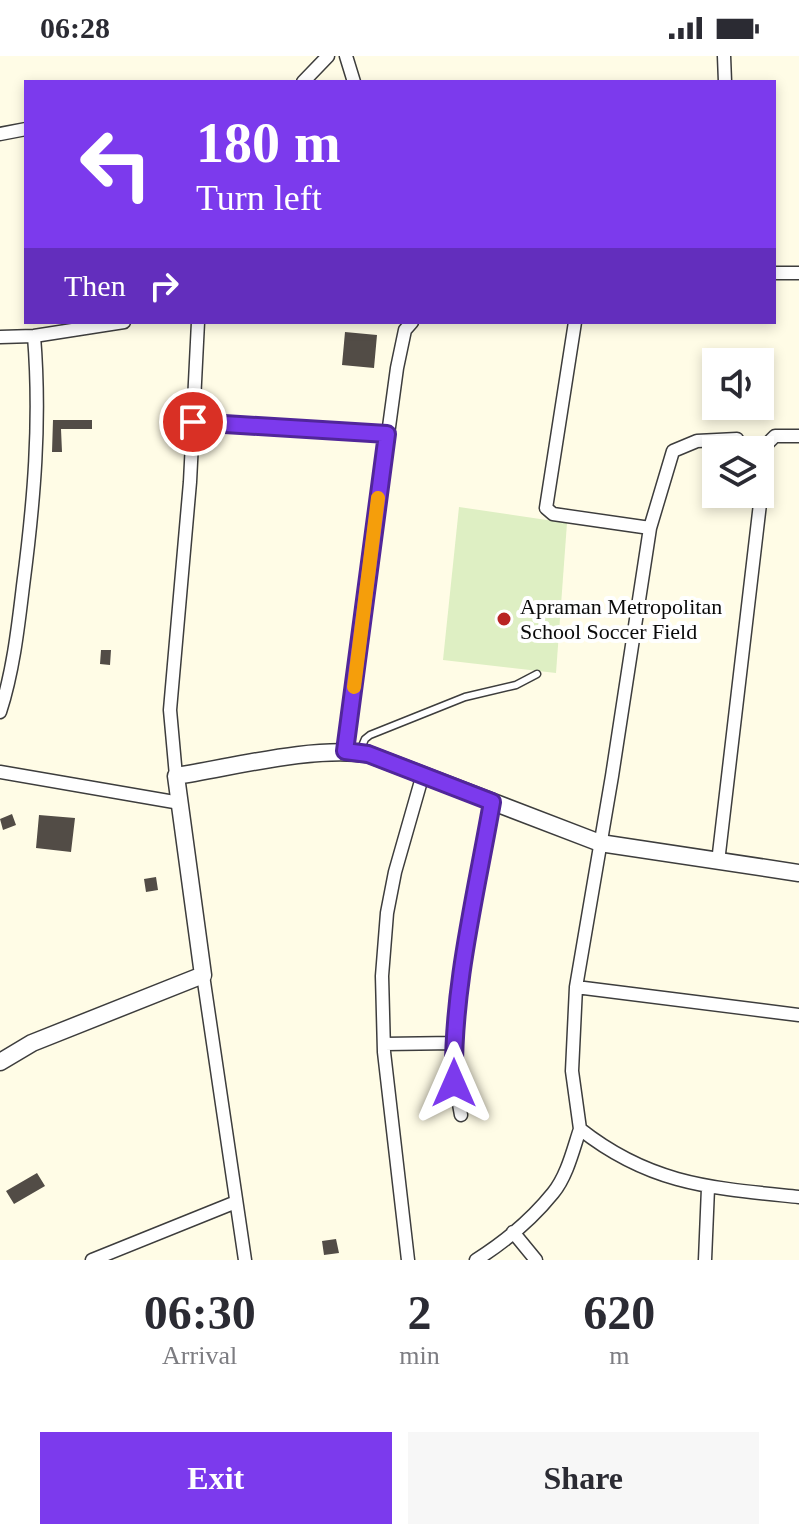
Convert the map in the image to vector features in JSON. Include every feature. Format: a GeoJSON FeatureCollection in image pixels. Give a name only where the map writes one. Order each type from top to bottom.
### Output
{"type":"FeatureCollection","features":[{"type":"Feature","properties":{"kind":"street"},"geometry":{"type":"LineString","coordinates":[[305,80],[328,56]]}},
{"type":"Feature","properties":{"kind":"street"},"geometry":{"type":"LineString","coordinates":[[346,56],[353,80]]}},
{"type":"Feature","properties":{"kind":"street"},"geometry":{"type":"LineString","coordinates":[[724,56],[725,80]]}},
{"type":"Feature","properties":{"kind":"street"},"geometry":{"type":"LineString","coordinates":[[0,134],[24,129]]}},
{"type":"Feature","properties":{"kind":"street"},"geometry":{"type":"LineString","coordinates":[[776,273],[799,273]]}},
{"type":"Feature","properties":{"kind":"street"},"geometry":{"type":"LineString","coordinates":[[0,337],[34,336],[111,324]]}},
{"type":"Feature","properties":{"kind":"street"},"geometry":{"type":"LineString","coordinates":[[198,324],[170,710],[203,975],[245,1260]]}},
{"type":"Feature","properties":{"kind":"street"},"geometry":{"type":"LineString","coordinates":[[352,752],[387,434],[402,343],[405,330],[410,324]]}},
{"type":"Feature","properties":{"kind":"street"},"geometry":{"type":"LineString","coordinates":[[575,324],[546,508],[553,514],[650,528]]}},
{"type":"Feature","properties":{"kind":"street"},"geometry":{"type":"LineString","coordinates":[[0,712],[16,647],[35,491],[39,425],[34,336]]}},
{"type":"Feature","properties":{"kind":"street"},"geometry":{"type":"LineString","coordinates":[[193,422],[387,434]]}},
{"type":"Feature","properties":{"kind":"street"},"geometry":{"type":"LineString","coordinates":[[718,862],[767,444],[775,436],[799,436]]}},
{"type":"Feature","properties":{"kind":"street"},"geometry":{"type":"LineString","coordinates":[[476,1260],[513,1232],[554,1192],[569,1163],[580,1129],[572,1071],[576,987],[650,528],[673,451],[702,441]]}},
{"type":"Feature","properties":{"kind":"street"},"geometry":{"type":"LineString","coordinates":[[176,776],[352,752],[423,774],[600,843],[799,873]]}},
{"type":"Feature","properties":{"kind":"street"},"geometry":{"type":"LineString","coordinates":[[0,772],[180,803]]}},
{"type":"Feature","properties":{"kind":"street"},"geometry":{"type":"LineString","coordinates":[[408,1260],[384,1044],[382,976],[387,913],[402,844],[423,774]]}},
{"type":"Feature","properties":{"kind":"street"},"geometry":{"type":"LineString","coordinates":[[461,1115],[454,1083],[455,1043],[466,945],[492,802]]}},
{"type":"Feature","properties":{"kind":"street"},"geometry":{"type":"LineString","coordinates":[[0,1062],[44,1038],[203,975]]}},
{"type":"Feature","properties":{"kind":"street"},"geometry":{"type":"LineString","coordinates":[[576,987],[799,1015]]}},
{"type":"Feature","properties":{"kind":"street"},"geometry":{"type":"LineString","coordinates":[[384,1044],[455,1043]]}},
{"type":"Feature","properties":{"kind":"street"},"geometry":{"type":"LineString","coordinates":[[580,1129],[605,1149],[637,1166],[708,1188],[799,1197]]}},
{"type":"Feature","properties":{"kind":"street"},"geometry":{"type":"LineString","coordinates":[[705,1260],[708,1188]]}},
{"type":"Feature","properties":{"kind":"street"},"geometry":{"type":"LineString","coordinates":[[92,1260],[236,1202]]}},
{"type":"Feature","properties":{"kind":"street"},"geometry":{"type":"LineString","coordinates":[[513,1232],[536,1260]]}},
{"type":"Feature","properties":{"kind":"lane"},"geometry":{"type":"LineString","coordinates":[[352,752],[370,735],[465,697],[516,685],[537,674]]}},
{"type":"Feature","properties":{"kind":"green space","name":"Apraman Metropolitan School Soccer Field"},"geometry":{"type":"Polygon","coordinates":[[[459,507],[567,523],[556,673],[443,660],[459,507]]]}},
{"type":"Feature","properties":{"kind":"building"},"geometry":{"type":"Polygon","coordinates":[[[345,332],[377,335],[374,368],[342,365],[345,332]]]}},
{"type":"Feature","properties":{"kind":"building"},"geometry":{"type":"Polygon","coordinates":[[[53,420],[92,420],[92,429],[61,429],[62,452],[52,452],[53,420]]]}},
{"type":"Feature","properties":{"kind":"building"},"geometry":{"type":"Polygon","coordinates":[[[101,650],[111,650],[110,665],[100,664],[101,650]]]}},
{"type":"Feature","properties":{"kind":"building"},"geometry":{"type":"Polygon","coordinates":[[[12,814],[16,825],[3,830],[0,819],[12,814]]]}},
{"type":"Feature","properties":{"kind":"building"},"geometry":{"type":"Polygon","coordinates":[[[39,815],[75,818],[71,852],[36,848],[39,815]]]}},
{"type":"Feature","properties":{"kind":"building"},"geometry":{"type":"Polygon","coordinates":[[[156,877],[158,890],[146,892],[144,879],[156,877]]]}},
{"type":"Feature","properties":{"kind":"building"},"geometry":{"type":"Polygon","coordinates":[[[37,1173],[45,1186],[14,1204],[6,1191],[37,1173]]]}},
{"type":"Feature","properties":{"kind":"building"},"geometry":{"type":"Polygon","coordinates":[[[336,1239],[339,1253],[324,1255],[322,1241],[336,1239]]]}},
{"type":"Feature","properties":{"kind":"slow traffic"},"geometry":{"type":"LineString","coordinates":[[354,687],[378,498]]}},
{"type":"Feature","properties":{"kind":"place","name":"Apraman Metropolitan School Soccer Field"},"geometry":{"type":"Point","coordinates":[504,619]}},
{"type":"Feature","properties":{"kind":"route"},"geometry":{"type":"LineString","coordinates":[[193,422],[387,434],[345,751],[368,754],[492,802],[466,945],[454,1054],[454,1083]]}}]}
